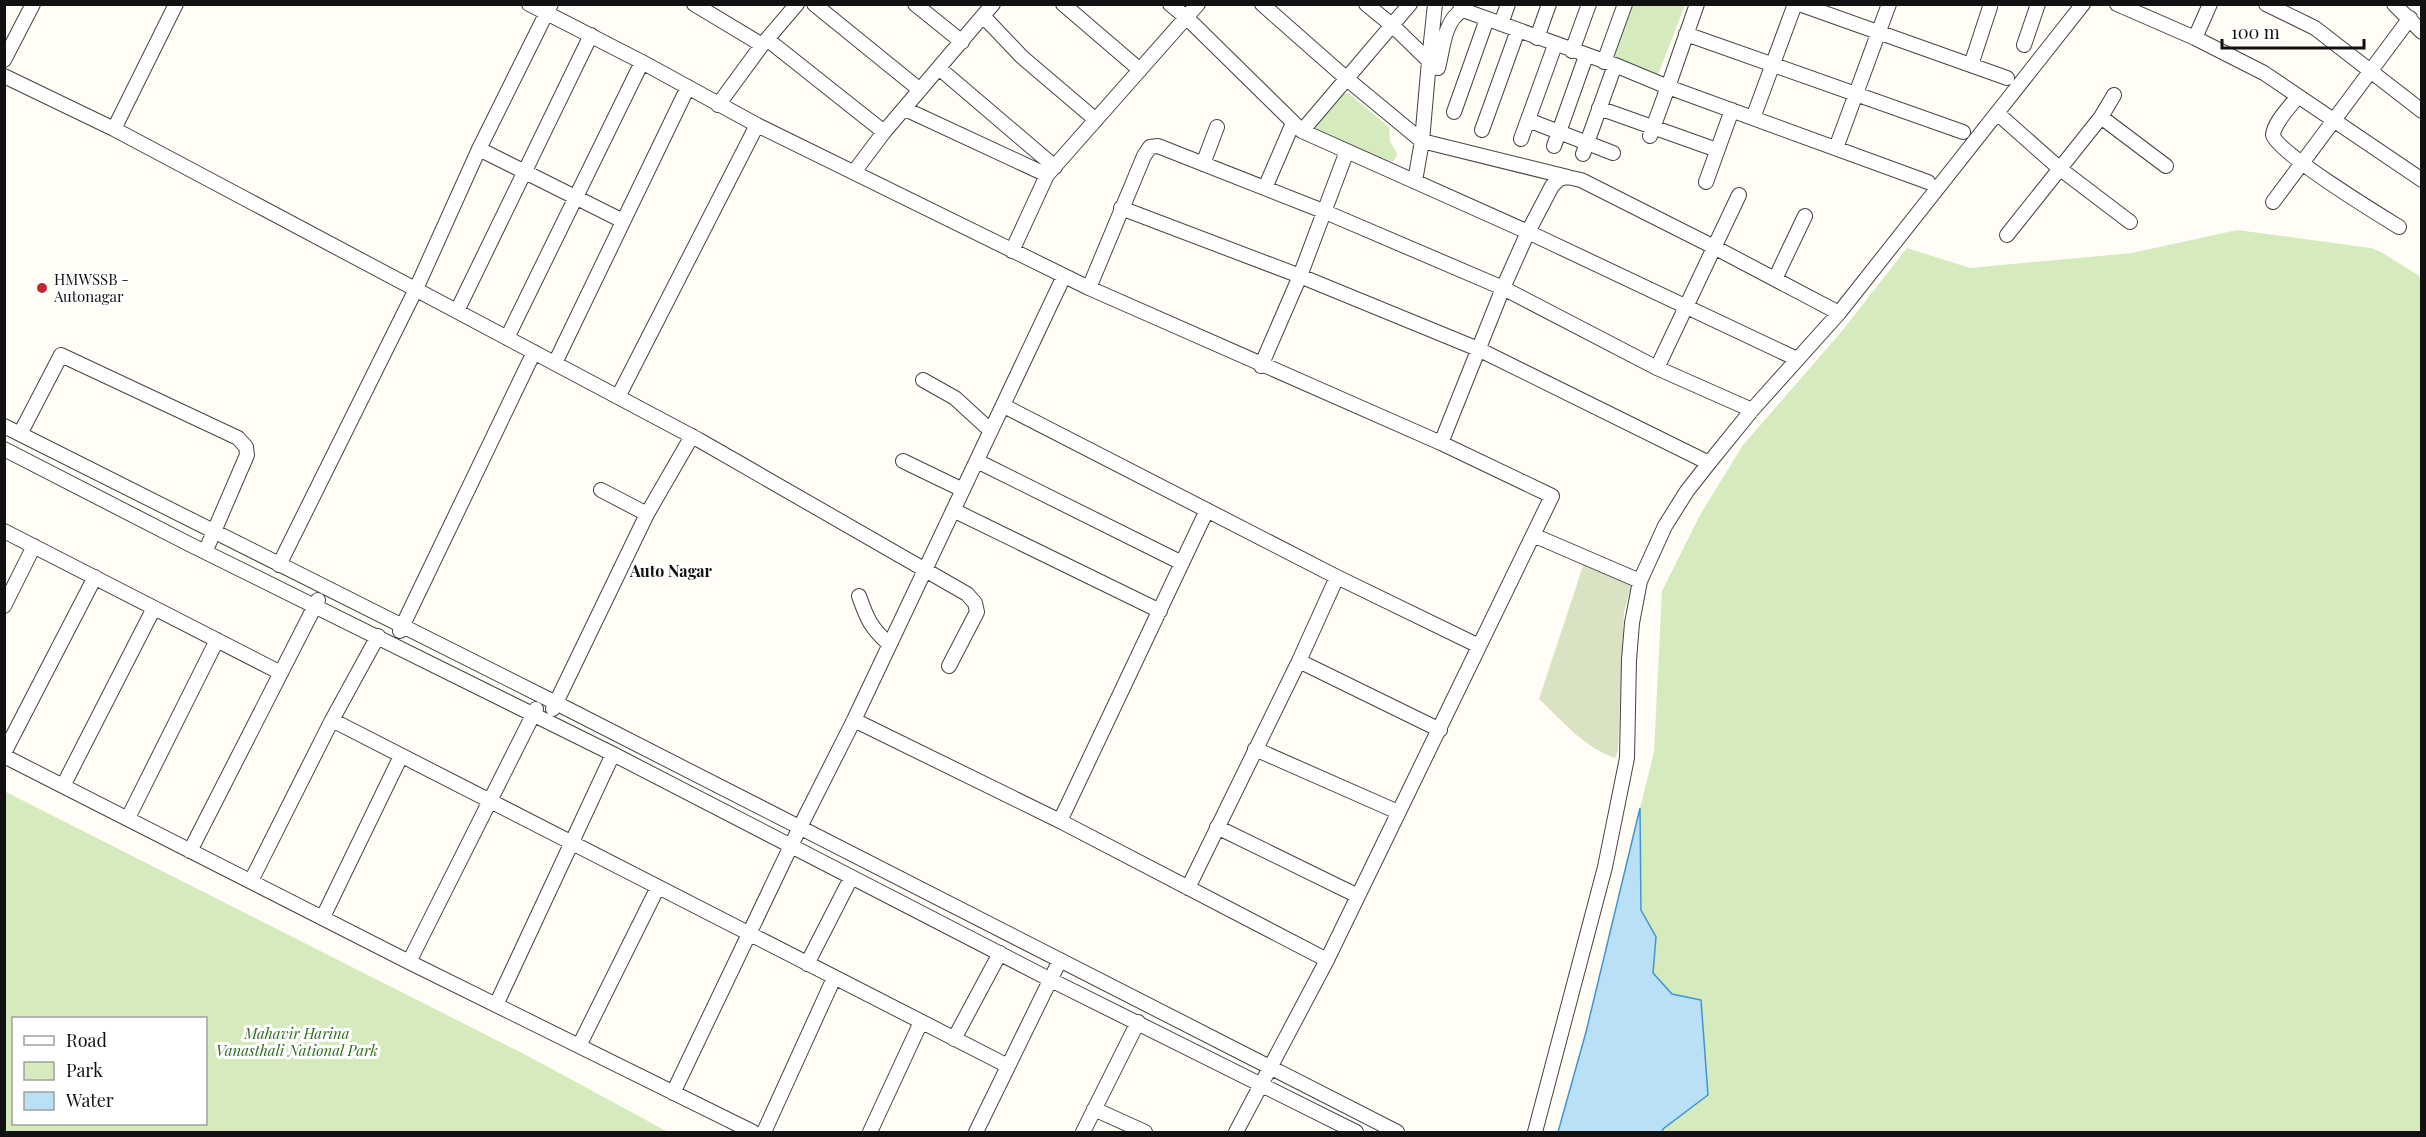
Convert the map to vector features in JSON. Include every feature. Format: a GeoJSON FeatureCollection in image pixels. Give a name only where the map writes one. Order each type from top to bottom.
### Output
{"type":"FeatureCollection","features":[{"type":"Feature","properties":{"kind":"street"},"geometry":{"type":"LineString","coordinates":[[4,60],[33,4]]}},
{"type":"Feature","properties":{"kind":"street"},"geometry":{"type":"LineString","coordinates":[[114,129],[176,4]]}},
{"type":"Feature","properties":{"kind":"street"},"geometry":{"type":"LineString","coordinates":[[530,4],[549,9],[591,35],[718,105],[1012,251],[1261,366],[1440,443],[1552,496],[1328,960],[1236,1132]]}},
{"type":"Feature","properties":{"kind":"street"},"geometry":{"type":"LineString","coordinates":[[694,4],[765,43],[884,132]]}},
{"type":"Feature","properties":{"kind":"street"},"geometry":{"type":"LineString","coordinates":[[718,105],[797,4]]}},
{"type":"Feature","properties":{"kind":"street"},"geometry":{"type":"LineString","coordinates":[[814,4],[920,90]]}},
{"type":"Feature","properties":{"kind":"street"},"geometry":{"type":"LineString","coordinates":[[915,4],[962,42]]}},
{"type":"Feature","properties":{"kind":"street"},"geometry":{"type":"LineString","coordinates":[[854,172],[884,132],[993,4]]}},
{"type":"Feature","properties":{"kind":"street"},"geometry":{"type":"LineString","coordinates":[[1063,4],[1140,70]]}},
{"type":"Feature","properties":{"kind":"street"},"geometry":{"type":"LineString","coordinates":[[1170,4],[1298,127],[1797,359]]}},
{"type":"Feature","properties":{"kind":"street"},"geometry":{"type":"LineString","coordinates":[[1012,251],[1051,171],[1198,4]]}},
{"type":"Feature","properties":{"kind":"street"},"geometry":{"type":"LineString","coordinates":[[1262,4],[1422,141],[1575,178],[1714,247],[1839,313]]}},
{"type":"Feature","properties":{"kind":"street"},"geometry":{"type":"LineString","coordinates":[[1366,4],[1393,26],[1433,65]]}},
{"type":"Feature","properties":{"kind":"street"},"geometry":{"type":"LineString","coordinates":[[1265,188],[1298,127],[1347,79],[1410,4]]}},
{"type":"Feature","properties":{"kind":"street"},"geometry":{"type":"LineString","coordinates":[[1415,181],[1433,65],[1435,4]]}},
{"type":"Feature","properties":{"kind":"street"},"geometry":{"type":"LineString","coordinates":[[1501,24],[1508,4]]}},
{"type":"Feature","properties":{"kind":"street"},"geometry":{"type":"LineString","coordinates":[[1537,38],[1549,4]]}},
{"type":"Feature","properties":{"kind":"street"},"geometry":{"type":"LineString","coordinates":[[1554,146],[1579,53],[1589,4]]}},
{"type":"Feature","properties":{"kind":"street"},"geometry":{"type":"LineString","coordinates":[[1585,149],[1599,108],[1625,4]]}},
{"type":"Feature","properties":{"kind":"street"},"geometry":{"type":"LineString","coordinates":[[1652,132],[1697,4]]}},
{"type":"Feature","properties":{"kind":"street"},"geometry":{"type":"LineString","coordinates":[[1753,118],[1797,4],[2007,78]]}},
{"type":"Feature","properties":{"kind":"street"},"geometry":{"type":"LineString","coordinates":[[1836,148],[1889,4]]}},
{"type":"Feature","properties":{"kind":"street"},"geometry":{"type":"LineString","coordinates":[[2024,45],[2038,4]]}},
{"type":"Feature","properties":{"kind":"street"},"geometry":{"type":"LineString","coordinates":[[1535,1132],[1605,867],[1627,758],[1630,641],[1641,581],[1665,526],[1687,491],[1709,463],[1752,410],[1839,313],[2024,82],[2083,4]]}},
{"type":"Feature","properties":{"kind":"street"},"geometry":{"type":"LineString","coordinates":[[2117,4],[2195,38],[2264,73],[2421,180]]}},
{"type":"Feature","properties":{"kind":"street"},"geometry":{"type":"LineString","coordinates":[[2195,38],[2210,4]]}},
{"type":"Feature","properties":{"kind":"street"},"geometry":{"type":"LineString","coordinates":[[2266,4],[2315,28],[2421,111]]}},
{"type":"Feature","properties":{"kind":"street"},"geometry":{"type":"LineString","coordinates":[[2394,4],[2421,32]]}},
{"type":"Feature","properties":{"kind":"street"},"geometry":{"type":"LineString","coordinates":[[1971,65],[1988,5]]}},
{"type":"Feature","properties":{"kind":"street"},"geometry":{"type":"LineString","coordinates":[[1433,65],[1453,18],[1464,8],[1555,45],[1928,182]]}},
{"type":"Feature","properties":{"kind":"street"},"geometry":{"type":"LineString","coordinates":[[279,565],[416,289],[479,149],[549,9]]}},
{"type":"Feature","properties":{"kind":"street"},"geometry":{"type":"LineString","coordinates":[[983,16],[1022,57],[1096,120]]}},
{"type":"Feature","properties":{"kind":"street"},"geometry":{"type":"LineString","coordinates":[[2272,202],[2410,18]]}},
{"type":"Feature","properties":{"kind":"street"},"geometry":{"type":"LineString","coordinates":[[1454,112],[1487,19]]}},
{"type":"Feature","properties":{"kind":"street"},"geometry":{"type":"LineString","coordinates":[[1482,130],[1518,30]]}},
{"type":"Feature","properties":{"kind":"street"},"geometry":{"type":"LineString","coordinates":[[1686,34],[1963,132]]}},
{"type":"Feature","properties":{"kind":"street"},"geometry":{"type":"LineString","coordinates":[[457,311],[591,35]]}},
{"type":"Feature","properties":{"kind":"street"},"geometry":{"type":"LineString","coordinates":[[1521,139],[1555,45]]}},
{"type":"Feature","properties":{"kind":"street"},"geometry":{"type":"LineString","coordinates":[[507,338],[642,62]]}},
{"type":"Feature","properties":{"kind":"street"},"geometry":{"type":"LineString","coordinates":[[940,69],[1051,171]]}},
{"type":"Feature","properties":{"kind":"street"},"geometry":{"type":"LineString","coordinates":[[4,76],[114,129],[692,436],[967,594],[975,603],[977,612],[949,666]]}},
{"type":"Feature","properties":{"kind":"street"},"geometry":{"type":"LineString","coordinates":[[555,363],[688,87]]}},
{"type":"Feature","properties":{"kind":"street"},"geometry":{"type":"LineString","coordinates":[[2007,235],[2101,117],[2114,95]]}},
{"type":"Feature","properties":{"kind":"street"},"geometry":{"type":"LineString","coordinates":[[2298,96],[2275,128],[2273,136],[2276,143],[2301,163],[2399,227]]}},
{"type":"Feature","properties":{"kind":"street"},"geometry":{"type":"LineString","coordinates":[[1599,108],[1652,132],[1717,150]]}},
{"type":"Feature","properties":{"kind":"street"},"geometry":{"type":"LineString","coordinates":[[904,109],[1051,171]]}},
{"type":"Feature","properties":{"kind":"street"},"geometry":{"type":"LineString","coordinates":[[1706,182],[1732,110]]}},
{"type":"Feature","properties":{"kind":"street"},"geometry":{"type":"LineString","coordinates":[[1997,113],[2059,168],[2130,222]]}},
{"type":"Feature","properties":{"kind":"street"},"geometry":{"type":"LineString","coordinates":[[2101,117],[2166,166]]}},
{"type":"Feature","properties":{"kind":"street"},"geometry":{"type":"LineString","coordinates":[[1528,120],[1559,132],[1585,149],[1613,153]]}},
{"type":"Feature","properties":{"kind":"street"},"geometry":{"type":"LineString","coordinates":[[618,397],[757,125]]}},
{"type":"Feature","properties":{"kind":"street"},"geometry":{"type":"LineString","coordinates":[[1203,164],[1217,127]]}},
{"type":"Feature","properties":{"kind":"street"},"geometry":{"type":"LineString","coordinates":[[1089,288],[1144,156],[1150,147],[1158,146],[1323,211],[1503,288],[1657,368],[1752,410]]}},
{"type":"Feature","properties":{"kind":"street"},"geometry":{"type":"LineString","coordinates":[[479,149],[623,222]]}},
{"type":"Feature","properties":{"kind":"street"},"geometry":{"type":"LineString","coordinates":[[1261,366],[1300,276],[1347,151]]}},
{"type":"Feature","properties":{"kind":"street"},"geometry":{"type":"LineString","coordinates":[[1440,443],[1527,232],[1552,186],[1559,179],[1575,178]]}},
{"type":"Feature","properties":{"kind":"street"},"geometry":{"type":"LineString","coordinates":[[1657,368],[1739,195]]}},
{"type":"Feature","properties":{"kind":"street"},"geometry":{"type":"LineString","coordinates":[[1121,207],[1300,276],[1478,349],[1709,463]]}},
{"type":"Feature","properties":{"kind":"street"},"geometry":{"type":"LineString","coordinates":[[1775,279],[1805,216]]}},
{"type":"Feature","properties":{"kind":"street"},"geometry":{"type":"LineString","coordinates":[[674,1093],[1004,406],[1064,276]]}},
{"type":"Feature","properties":{"kind":"street"},"geometry":{"type":"LineString","coordinates":[[394,644],[534,352]]}},
{"type":"Feature","properties":{"kind":"street"},"geometry":{"type":"LineString","coordinates":[[20,434],[61,355],[238,438],[246,447],[247,455],[206,550]]}},
{"type":"Feature","properties":{"kind":"street"},"geometry":{"type":"LineString","coordinates":[[923,380],[955,398],[991,431]]}},
{"type":"Feature","properties":{"kind":"street"},"geometry":{"type":"LineString","coordinates":[[1004,406],[1337,577],[1479,646]]}},
{"type":"Feature","properties":{"kind":"street"},"geometry":{"type":"LineString","coordinates":[[4,426],[556,703],[1397,1132]]}},
{"type":"Feature","properties":{"kind":"street"},"geometry":{"type":"LineString","coordinates":[[547,722],[647,514],[692,436]]}},
{"type":"Feature","properties":{"kind":"street"},"geometry":{"type":"LineString","coordinates":[[4,449],[613,754],[1051,980],[1356,1132]]}},
{"type":"Feature","properties":{"kind":"street"},"geometry":{"type":"LineString","coordinates":[[903,461],[963,490]]}},
{"type":"Feature","properties":{"kind":"street"},"geometry":{"type":"LineString","coordinates":[[977,461],[1182,563]]}},
{"type":"Feature","properties":{"kind":"street"},"geometry":{"type":"LineString","coordinates":[[601,490],[647,514]]}},
{"type":"Feature","properties":{"kind":"street"},"geometry":{"type":"LineString","coordinates":[[953,510],[1160,611]]}},
{"type":"Feature","properties":{"kind":"street"},"geometry":{"type":"LineString","coordinates":[[1060,821],[1207,510]]}},
{"type":"Feature","properties":{"kind":"street"},"geometry":{"type":"LineString","coordinates":[[4,531],[281,674]]}},
{"type":"Feature","properties":{"kind":"street"},"geometry":{"type":"LineString","coordinates":[[1533,535],[1641,581]]}},
{"type":"Feature","properties":{"kind":"street"},"geometry":{"type":"LineString","coordinates":[[4,606],[34,546]]}},
{"type":"Feature","properties":{"kind":"street"},"geometry":{"type":"LineString","coordinates":[[95,577],[4,755],[408,962],[753,1132]]}},
{"type":"Feature","properties":{"kind":"street"},"geometry":{"type":"LineString","coordinates":[[1188,888],[1299,661],[1337,577]]}},
{"type":"Feature","properties":{"kind":"street"},"geometry":{"type":"LineString","coordinates":[[190,851],[315,605],[326,588]]}},
{"type":"Feature","properties":{"kind":"street"},"geometry":{"type":"LineString","coordinates":[[859,596],[868,621],[889,644]]}},
{"type":"Feature","properties":{"kind":"street"},"geometry":{"type":"LineString","coordinates":[[63,786],[154,608]]}},
{"type":"Feature","properties":{"kind":"street"},"geometry":{"type":"LineString","coordinates":[[251,881],[332,720],[378,636]]}},
{"type":"Feature","properties":{"kind":"street"},"geometry":{"type":"LineString","coordinates":[[128,818],[217,640]]}},
{"type":"Feature","properties":{"kind":"street"},"geometry":{"type":"LineString","coordinates":[[1299,661],[1440,730]]}},
{"type":"Feature","properties":{"kind":"street"},"geometry":{"type":"LineString","coordinates":[[408,962],[542,696]]}},
{"type":"Feature","properties":{"kind":"street"},"geometry":{"type":"LineString","coordinates":[[332,720],[1008,1066]]}},
{"type":"Feature","properties":{"kind":"street"},"geometry":{"type":"LineString","coordinates":[[854,720],[1060,821],[1328,960]]}},
{"type":"Feature","properties":{"kind":"street"},"geometry":{"type":"LineString","coordinates":[[1255,749],[1398,812]]}},
{"type":"Feature","properties":{"kind":"street"},"geometry":{"type":"LineString","coordinates":[[496,1005],[613,754]]}},
{"type":"Feature","properties":{"kind":"street"},"geometry":{"type":"LineString","coordinates":[[323,917],[401,756]]}},
{"type":"Feature","properties":{"kind":"street"},"geometry":{"type":"LineString","coordinates":[[1217,827],[1358,896]]}},
{"type":"Feature","properties":{"kind":"street"},"geometry":{"type":"LineString","coordinates":[[807,964],[851,878]]}},
{"type":"Feature","properties":{"kind":"street"},"geometry":{"type":"LineString","coordinates":[[579,1046],[658,887]]}},
{"type":"Feature","properties":{"kind":"street"},"geometry":{"type":"LineString","coordinates":[[954,1039],[1000,953]]}},
{"type":"Feature","properties":{"kind":"street"},"geometry":{"type":"LineString","coordinates":[[976,1132],[1060,960]]}},
{"type":"Feature","properties":{"kind":"street"},"geometry":{"type":"LineString","coordinates":[[764,1132],[834,978]]}},
{"type":"Feature","properties":{"kind":"street"},"geometry":{"type":"LineString","coordinates":[[870,1132],[921,1022]]}},
{"type":"Feature","properties":{"kind":"street"},"geometry":{"type":"LineString","coordinates":[[1083,1132],[1138,1022]]}},
{"type":"Feature","properties":{"kind":"street"},"geometry":{"type":"LineString","coordinates":[[1094,1108],[1145,1132]]}},
{"type":"Feature","properties":{"kind":"green space"},"geometry":{"type":"Polygon","coordinates":[[[1628,5],[1685,5],[1657,77],[1608,58],[1628,5]]]}},
{"type":"Feature","properties":{"kind":"green space"},"geometry":{"type":"Polygon","coordinates":[[[1348,93],[1389,127],[1390,141],[1397,154],[1394,161],[1388,161],[1315,130],[1316,125],[1344,94],[1348,93]]]}},
{"type":"Feature","properties":{"kind":"green space"},"geometry":{"type":"Polygon","coordinates":[[[2237,230],[2371,248],[2421,277],[2421,1132],[1662,1132],[1701,1001],[1672,994],[1653,973],[1656,937],[1642,910],[1640,808],[1654,752],[1662,591],[1700,515],[1743,445],[1842,331],[1907,248],[1970,268],[2132,253],[2237,230]]]}},
{"type":"Feature","properties":{"kind":"green space"},"geometry":{"type":"Polygon","coordinates":[[[1584,563],[1632,583],[1624,612],[1618,751],[1615,758],[1583,740],[1539,699],[1584,563]]]}},
{"type":"Feature","properties":{"kind":"green space","name":"Mahavir Harina Vanasthali National Park"},"geometry":{"type":"Polygon","coordinates":[[[4,791],[526,1055],[668,1132],[5,1132],[4,791]]]}},
{"type":"Feature","properties":{"kind":"water"},"geometry":{"type":"Polygon","coordinates":[[[1640,808],[1641,910],[1656,937],[1653,973],[1672,994],[1701,1000],[1708,1095],[1662,1132],[1558,1132],[1586,1032],[1640,808]]]}},
{"type":"Feature","properties":{"kind":"place","name":"HMWSSB - Autonagar"},"geometry":{"type":"Point","coordinates":[42,288]}},
{"type":"Feature","properties":{"kind":"district","name":"Auto Nagar"},"geometry":{"type":"Point","coordinates":[671,570]}}]}
